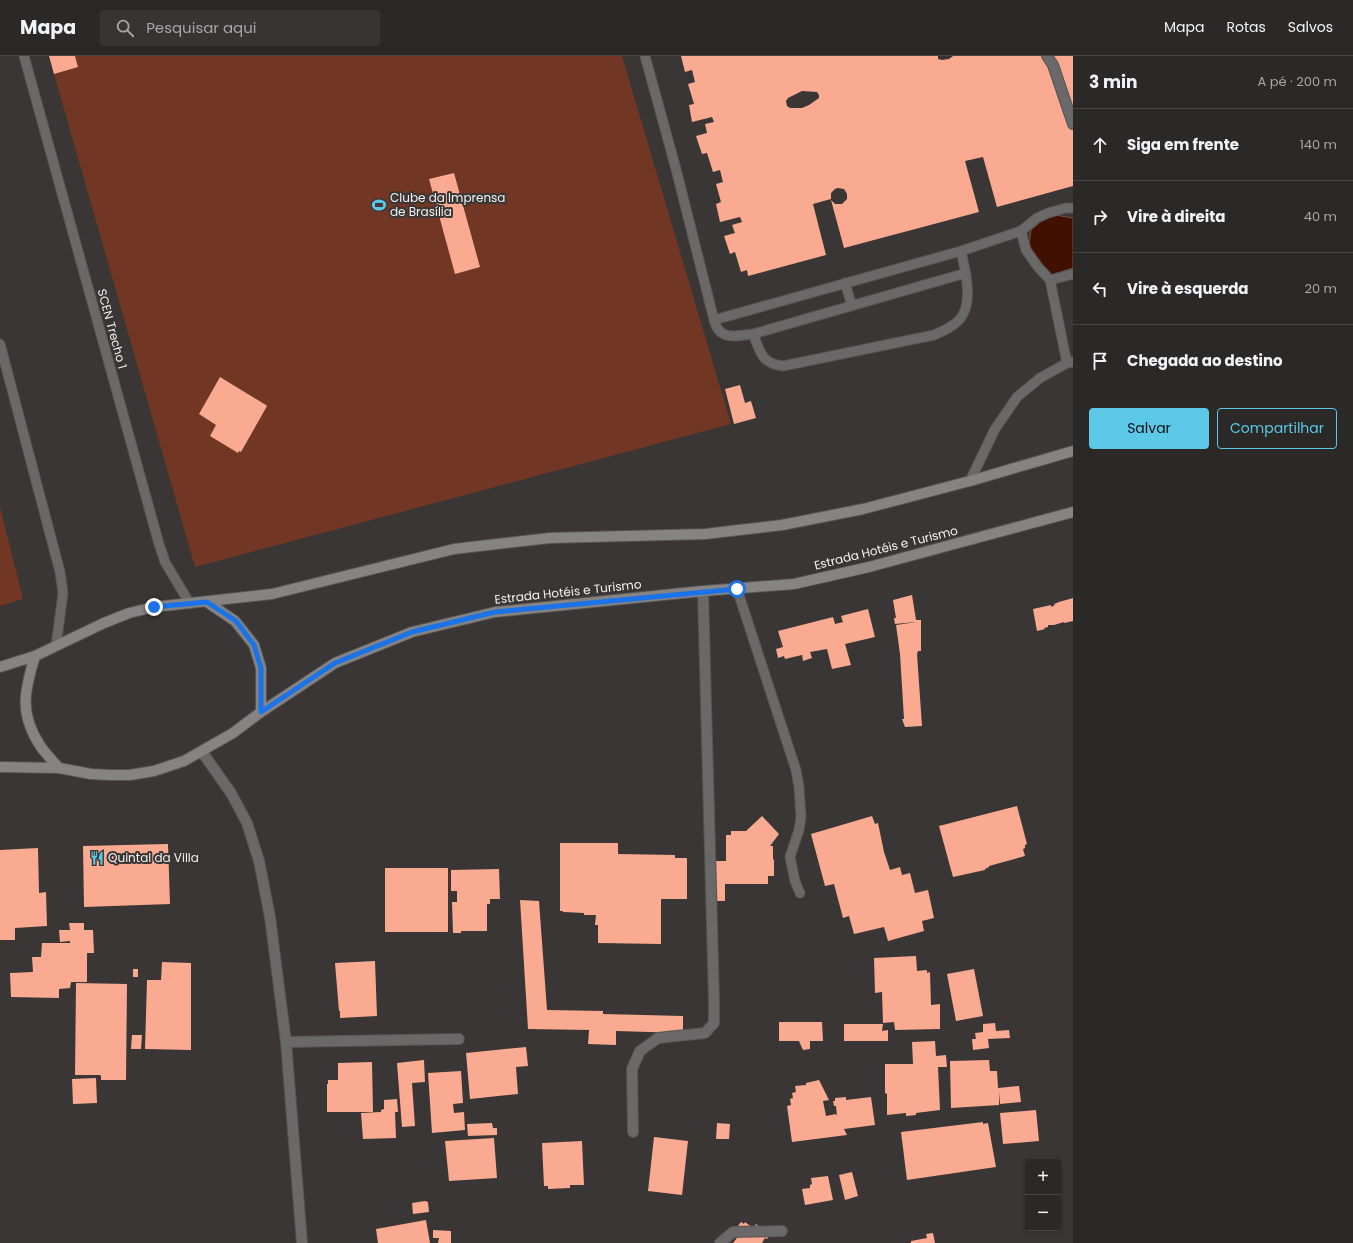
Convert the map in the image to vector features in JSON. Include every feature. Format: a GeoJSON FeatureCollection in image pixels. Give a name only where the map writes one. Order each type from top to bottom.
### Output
{"type":"FeatureCollection","features":[{"type":"Feature","properties":{"kind":"main road"},"geometry":{"type":"LineString","coordinates":[[0,667],[34,656],[104,622],[129,613],[154,607],[272,594],[454,549],[550,538],[704,534],[782,525],[863,509],[970,482],[1073,451]]}},
{"type":"Feature","properties":{"kind":"main road","name":"Estrada Hotéis e Turismo"},"geometry":{"type":"LineString","coordinates":[[0,767],[59,768],[91,774],[130,775],[154,771],[184,761],[202,752],[233,733],[261,712],[335,663],[412,632],[495,612],[794,584],[869,567],[1073,512]]}},
{"type":"Feature","properties":{"kind":"main road"},"geometry":{"type":"LineString","coordinates":[[207,602],[236,621],[254,645],[261,668],[261,712]]}},
{"type":"Feature","properties":{"kind":"main road"},"geometry":{"type":"LineString","coordinates":[[34,656],[27,682],[25,704],[29,727],[42,748],[59,768]]}},
{"type":"Feature","properties":{"kind":"street"},"geometry":{"type":"LineString","coordinates":[[1046,56],[1053,65],[1073,124]]}},
{"type":"Feature","properties":{"kind":"street"},"geometry":{"type":"LineString","coordinates":[[633,1132],[632,1069],[640,1051],[658,1038],[704,1032],[714,1023],[703,592]]}},
{"type":"Feature","properties":{"kind":"street"},"geometry":{"type":"LineString","coordinates":[[202,752],[231,793],[247,823],[259,861],[270,917],[286,1042],[302,1243]]}},
{"type":"Feature","properties":{"kind":"street"},"geometry":{"type":"LineString","coordinates":[[286,1042],[458,1039]]}},
{"type":"Feature","properties":{"kind":"street"},"geometry":{"type":"LineString","coordinates":[[720,1243],[733,1232],[782,1231]]}},
{"type":"Feature","properties":{"kind":"lane","name":"SCEN Trecho 1"},"geometry":{"type":"LineString","coordinates":[[24,56],[159,544],[166,562],[190,604]]}},
{"type":"Feature","properties":{"kind":"lane"},"geometry":{"type":"LineString","coordinates":[[645,56],[676,169],[714,320],[718,329],[723,334],[734,336],[753,334],[966,273]]}},
{"type":"Feature","properties":{"kind":"lane"},"geometry":{"type":"LineString","coordinates":[[714,320],[961,251],[1021,231],[1037,218],[1048,213],[1066,208],[1073,208]]}},
{"type":"Feature","properties":{"kind":"lane"},"geometry":{"type":"LineString","coordinates":[[970,482],[995,429],[1017,397],[1040,378],[1070,363],[1050,280],[1038,267],[1026,250],[1021,231]]}},
{"type":"Feature","properties":{"kind":"lane"},"geometry":{"type":"LineString","coordinates":[[753,334],[763,357],[769,362],[783,366],[934,335],[948,328],[961,318],[966,306],[968,292],[966,273],[961,251]]}},
{"type":"Feature","properties":{"kind":"lane"},"geometry":{"type":"LineString","coordinates":[[1050,280],[1073,274]]}},
{"type":"Feature","properties":{"kind":"lane"},"geometry":{"type":"LineString","coordinates":[[846,283],[852,306]]}},
{"type":"Feature","properties":{"kind":"lane"},"geometry":{"type":"LineString","coordinates":[[0,344],[60,572],[63,593],[56,646]]}},
{"type":"Feature","properties":{"kind":"lane"},"geometry":{"type":"LineString","coordinates":[[737,589],[796,770],[800,787],[801,817],[799,830],[790,857],[795,881],[800,893]]}},
{"type":"Feature","properties":{"kind":"shaded area","name":"Clube da Imprensa de Brasília"},"geometry":{"type":"Polygon","coordinates":[[[65,56],[622,56],[731,424],[195,567],[50,60],[65,56]]]}},
{"type":"Feature","properties":{"kind":"shaded area"},"geometry":{"type":"Polygon","coordinates":[[[1049,214],[1073,218],[1073,268],[1048,276],[1028,252],[1031,230],[1049,214]]]}},
{"type":"Feature","properties":{"kind":"shaded area"},"geometry":{"type":"Polygon","coordinates":[[[0,507],[23,599],[0,606],[0,507]]]}},
{"type":"Feature","properties":{"kind":"building"},"geometry":{"type":"Polygon","coordinates":[[[49,56],[75,56],[78,67],[54,74],[49,56]]]}},
{"type":"Feature","properties":{"kind":"building"},"geometry":{"type":"Polygon","coordinates":[[[681,56],[938,56],[938,59],[942,60],[949,59],[953,56],[1073,56],[1073,186],[997,207],[983,157],[965,161],[979,212],[844,248],[831,200],[835,204],[842,204],[847,199],[847,194],[844,189],[838,188],[831,193],[831,199],[813,204],[826,255],[748,276],[747,270],[741,272],[735,252],[730,254],[724,236],[735,233],[732,225],[742,222],[740,217],[720,222],[716,204],[721,202],[716,184],[723,182],[720,170],[713,172],[707,153],[702,154],[696,136],[707,133],[705,124],[714,122],[712,117],[692,122],[689,105],[694,104],[688,84],[695,82],[692,70],[685,72],[681,56]],[[802,91],[788,98],[786,101],[787,106],[790,108],[802,108],[809,105],[819,98],[817,92],[802,91]]]}},
{"type":"Feature","properties":{"kind":"building"},"geometry":{"type":"Polygon","coordinates":[[[454,173],[480,267],[455,274],[429,179],[454,173]]]}},
{"type":"Feature","properties":{"kind":"building"},"geometry":{"type":"Polygon","coordinates":[[[220,377],[267,406],[241,452],[239,451],[238,453],[210,436],[216,425],[199,414],[220,377]]]}},
{"type":"Feature","properties":{"kind":"building"},"geometry":{"type":"Polygon","coordinates":[[[740,385],[745,403],[751,401],[756,418],[734,424],[725,389],[740,385]]]}},
{"type":"Feature","properties":{"kind":"building"},"geometry":{"type":"Polygon","coordinates":[[[912,595],[916,620],[921,620],[921,651],[918,651],[917,654],[922,726],[905,727],[902,719],[904,719],[900,654],[896,625],[916,622],[895,624],[894,618],[896,618],[893,600],[912,595]]]}},
{"type":"Feature","properties":{"kind":"building"},"geometry":{"type":"Polygon","coordinates":[[[1073,598],[1073,621],[1048,625],[1048,627],[1044,628],[1045,629],[1037,631],[1033,609],[1051,605],[1051,607],[1055,605],[1054,604],[1073,598]]]}},
{"type":"Feature","properties":{"kind":"building"},"geometry":{"type":"Polygon","coordinates":[[[868,609],[875,637],[845,644],[851,665],[832,669],[827,649],[810,652],[812,658],[803,661],[802,655],[785,659],[784,656],[778,658],[776,649],[783,647],[778,631],[833,617],[835,624],[843,622],[841,616],[868,609]]]}},
{"type":"Feature","properties":{"kind":"building"},"geometry":{"type":"Polygon","coordinates":[[[1017,806],[1027,844],[1023,849],[1025,856],[989,866],[985,870],[953,877],[939,826],[1017,806]]]}},
{"type":"Feature","properties":{"kind":"building"},"geometry":{"type":"Polygon","coordinates":[[[762,816],[779,834],[770,846],[773,846],[774,876],[768,876],[768,884],[725,884],[725,901],[706,901],[706,861],[726,861],[726,835],[731,835],[731,831],[746,831],[762,816]]]}},
{"type":"Feature","properties":{"kind":"building"},"geometry":{"type":"Polygon","coordinates":[[[872,816],[875,824],[878,823],[884,852],[890,870],[900,867],[902,875],[910,873],[915,893],[928,890],[934,918],[922,921],[924,931],[888,941],[884,927],[854,934],[849,916],[843,918],[834,884],[825,886],[811,834],[872,816]]]}},
{"type":"Feature","properties":{"kind":"building"},"geometry":{"type":"Polygon","coordinates":[[[560,843],[618,843],[618,854],[675,855],[675,858],[687,858],[687,899],[661,899],[661,944],[598,943],[598,925],[595,925],[596,915],[584,915],[584,913],[560,911],[560,843]]]}},
{"type":"Feature","properties":{"kind":"building"},"geometry":{"type":"Polygon","coordinates":[[[168,844],[170,904],[84,907],[83,846],[168,844]]]}},
{"type":"Feature","properties":{"kind":"building"},"geometry":{"type":"Polygon","coordinates":[[[38,848],[39,893],[46,892],[47,926],[15,928],[15,940],[0,940],[0,850],[38,848]]]}},
{"type":"Feature","properties":{"kind":"building"},"geometry":{"type":"Polygon","coordinates":[[[385,868],[448,868],[448,932],[385,932],[385,868]]]}},
{"type":"Feature","properties":{"kind":"building"},"geometry":{"type":"Polygon","coordinates":[[[499,869],[500,899],[490,899],[490,904],[487,904],[487,931],[461,931],[461,933],[453,933],[452,902],[457,902],[457,891],[451,891],[451,870],[499,869]]]}},
{"type":"Feature","properties":{"kind":"building"},"geometry":{"type":"Polygon","coordinates":[[[520,900],[539,901],[547,1010],[603,1011],[603,1014],[683,1016],[683,1033],[616,1031],[616,1045],[588,1044],[589,1030],[528,1029],[520,900]]]}},
{"type":"Feature","properties":{"kind":"building"},"geometry":{"type":"Polygon","coordinates":[[[69,923],[84,923],[84,930],[93,930],[94,953],[87,953],[87,982],[71,982],[70,988],[59,989],[59,998],[11,997],[10,973],[33,972],[32,957],[41,957],[42,943],[70,943],[70,941],[60,942],[59,930],[70,930],[69,923]]]}},
{"type":"Feature","properties":{"kind":"building"},"geometry":{"type":"Polygon","coordinates":[[[916,956],[917,971],[927,970],[927,973],[930,972],[931,1005],[940,1004],[940,1029],[895,1030],[894,1022],[883,1023],[882,992],[875,993],[874,958],[916,956]]]}},
{"type":"Feature","properties":{"kind":"building"},"geometry":{"type":"Polygon","coordinates":[[[375,961],[377,1016],[340,1018],[335,963],[375,961]]]}},
{"type":"Feature","properties":{"kind":"building"},"geometry":{"type":"Polygon","coordinates":[[[162,962],[191,963],[191,1050],[145,1049],[147,980],[161,980],[162,962]]]}},
{"type":"Feature","properties":{"kind":"building"},"geometry":{"type":"Polygon","coordinates":[[[133,969],[138,969],[138,977],[133,977],[133,969]]]}},
{"type":"Feature","properties":{"kind":"building"},"geometry":{"type":"Polygon","coordinates":[[[974,969],[983,1016],[956,1021],[947,974],[974,969]]]}},
{"type":"Feature","properties":{"kind":"building"},"geometry":{"type":"Polygon","coordinates":[[[76,983],[127,984],[126,1080],[101,1080],[100,1075],[75,1075],[76,983]]]}},
{"type":"Feature","properties":{"kind":"building"},"geometry":{"type":"Polygon","coordinates":[[[779,1022],[822,1022],[823,1041],[810,1041],[810,1049],[803,1050],[799,1041],[779,1041],[779,1022]]]}},
{"type":"Feature","properties":{"kind":"building"},"geometry":{"type":"Polygon","coordinates":[[[995,1023],[996,1031],[1009,1030],[1010,1038],[988,1039],[989,1048],[973,1050],[972,1039],[976,1039],[975,1033],[983,1032],[983,1024],[995,1023]]]}},
{"type":"Feature","properties":{"kind":"building"},"geometry":{"type":"Polygon","coordinates":[[[844,1024],[883,1024],[882,1031],[888,1030],[888,1041],[844,1041],[844,1024]]]}},
{"type":"Feature","properties":{"kind":"building"},"geometry":{"type":"Polygon","coordinates":[[[132,1035],[142,1035],[141,1049],[131,1049],[132,1035]]]}},
{"type":"Feature","properties":{"kind":"building"},"geometry":{"type":"Polygon","coordinates":[[[935,1041],[936,1056],[946,1055],[947,1067],[938,1067],[940,1110],[916,1113],[916,1115],[906,1116],[906,1113],[887,1115],[885,1064],[913,1064],[912,1042],[935,1041]]]}},
{"type":"Feature","properties":{"kind":"building"},"geometry":{"type":"Polygon","coordinates":[[[526,1047],[528,1066],[516,1067],[518,1094],[470,1099],[466,1053],[526,1047]]]}},
{"type":"Feature","properties":{"kind":"building"},"geometry":{"type":"Polygon","coordinates":[[[424,1060],[425,1082],[412,1083],[415,1126],[402,1127],[397,1063],[424,1060]]]}},
{"type":"Feature","properties":{"kind":"building"},"geometry":{"type":"Polygon","coordinates":[[[989,1060],[990,1071],[997,1071],[998,1088],[1019,1086],[1021,1102],[1000,1104],[999,1092],[999,1105],[951,1108],[950,1061],[989,1060]]]}},
{"type":"Feature","properties":{"kind":"building"},"geometry":{"type":"Polygon","coordinates":[[[372,1062],[373,1112],[327,1112],[327,1084],[328,1080],[338,1080],[338,1063],[372,1062]]]}},
{"type":"Feature","properties":{"kind":"building"},"geometry":{"type":"Polygon","coordinates":[[[461,1071],[463,1103],[453,1104],[454,1113],[464,1112],[465,1130],[432,1133],[428,1073],[461,1071]]]}},
{"type":"Feature","properties":{"kind":"building"},"geometry":{"type":"Polygon","coordinates":[[[96,1078],[97,1103],[73,1104],[72,1079],[96,1078]]]}},
{"type":"Feature","properties":{"kind":"building"},"geometry":{"type":"Polygon","coordinates":[[[819,1080],[829,1100],[823,1101],[826,1116],[836,1114],[837,1116],[836,1106],[834,1106],[833,1101],[835,1101],[835,1098],[846,1097],[846,1100],[871,1097],[875,1125],[844,1129],[847,1135],[792,1142],[787,1106],[791,1105],[790,1099],[793,1098],[792,1093],[796,1092],[795,1086],[806,1085],[806,1083],[819,1080]]]}},
{"type":"Feature","properties":{"kind":"building"},"geometry":{"type":"Polygon","coordinates":[[[397,1099],[398,1112],[395,1112],[396,1138],[363,1139],[361,1113],[381,1112],[381,1110],[384,1109],[384,1100],[397,1099]]]}},
{"type":"Feature","properties":{"kind":"building"},"geometry":{"type":"Polygon","coordinates":[[[1036,1110],[1039,1141],[1003,1144],[1000,1113],[1036,1110]]]}},
{"type":"Feature","properties":{"kind":"building"},"geometry":{"type":"Polygon","coordinates":[[[983,1122],[983,1124],[988,1123],[996,1167],[907,1180],[901,1132],[983,1122]]]}},
{"type":"Feature","properties":{"kind":"building"},"geometry":{"type":"Polygon","coordinates":[[[492,1123],[493,1128],[497,1128],[497,1135],[468,1136],[467,1124],[492,1123]]]}},
{"type":"Feature","properties":{"kind":"building"},"geometry":{"type":"Polygon","coordinates":[[[717,1123],[730,1124],[729,1139],[716,1139],[717,1123]]]}},
{"type":"Feature","properties":{"kind":"building"},"geometry":{"type":"Polygon","coordinates":[[[654,1137],[688,1141],[682,1195],[648,1191],[654,1137]]]}},
{"type":"Feature","properties":{"kind":"building"},"geometry":{"type":"Polygon","coordinates":[[[494,1138],[497,1178],[449,1181],[445,1141],[494,1138]]]}},
{"type":"Feature","properties":{"kind":"building"},"geometry":{"type":"Polygon","coordinates":[[[582,1141],[584,1185],[570,1185],[570,1188],[548,1189],[548,1186],[544,1186],[542,1143],[582,1141]]]}},
{"type":"Feature","properties":{"kind":"building"},"geometry":{"type":"Polygon","coordinates":[[[852,1172],[858,1196],[845,1200],[839,1175],[852,1172]]]}},
{"type":"Feature","properties":{"kind":"building"},"geometry":{"type":"Polygon","coordinates":[[[828,1176],[833,1200],[805,1205],[802,1189],[810,1188],[810,1185],[812,1184],[811,1178],[828,1176]]]}},
{"type":"Feature","properties":{"kind":"building"},"geometry":{"type":"Polygon","coordinates":[[[428,1202],[429,1212],[413,1214],[412,1203],[428,1202]]]}},
{"type":"Feature","properties":{"kind":"building"},"geometry":{"type":"Polygon","coordinates":[[[426,1220],[430,1243],[378,1243],[376,1229],[426,1220]]]}},
{"type":"Feature","properties":{"kind":"building"},"geometry":{"type":"Polygon","coordinates":[[[741,1222],[744,1224],[745,1222],[753,1228],[756,1224],[770,1235],[767,1239],[765,1238],[762,1243],[733,1243],[737,1238],[732,1234],[741,1222]]]}},
{"type":"Feature","properties":{"kind":"building"},"geometry":{"type":"Polygon","coordinates":[[[433,1230],[451,1231],[451,1243],[438,1243],[439,1238],[433,1238],[433,1230]]]}},
{"type":"Feature","properties":{"kind":"building"},"geometry":{"type":"Polygon","coordinates":[[[933,1233],[935,1243],[911,1243],[911,1241],[927,1238],[926,1234],[933,1233]]]}},
{"type":"Feature","properties":{"kind":"place","name":"Clube da Imprensa de Brasília"},"geometry":{"type":"Point","coordinates":[379,205]}},
{"type":"Feature","properties":{"kind":"place","name":"Quintal da Villa"},"geometry":{"type":"Point","coordinates":[97,858]}},
{"type":"Feature","properties":{"kind":"route"},"geometry":{"type":"LineString","coordinates":[[154,607],[207,602],[236,621],[254,645],[261,668],[261,712],[335,663],[412,632],[495,612],[737,589]]}}]}
